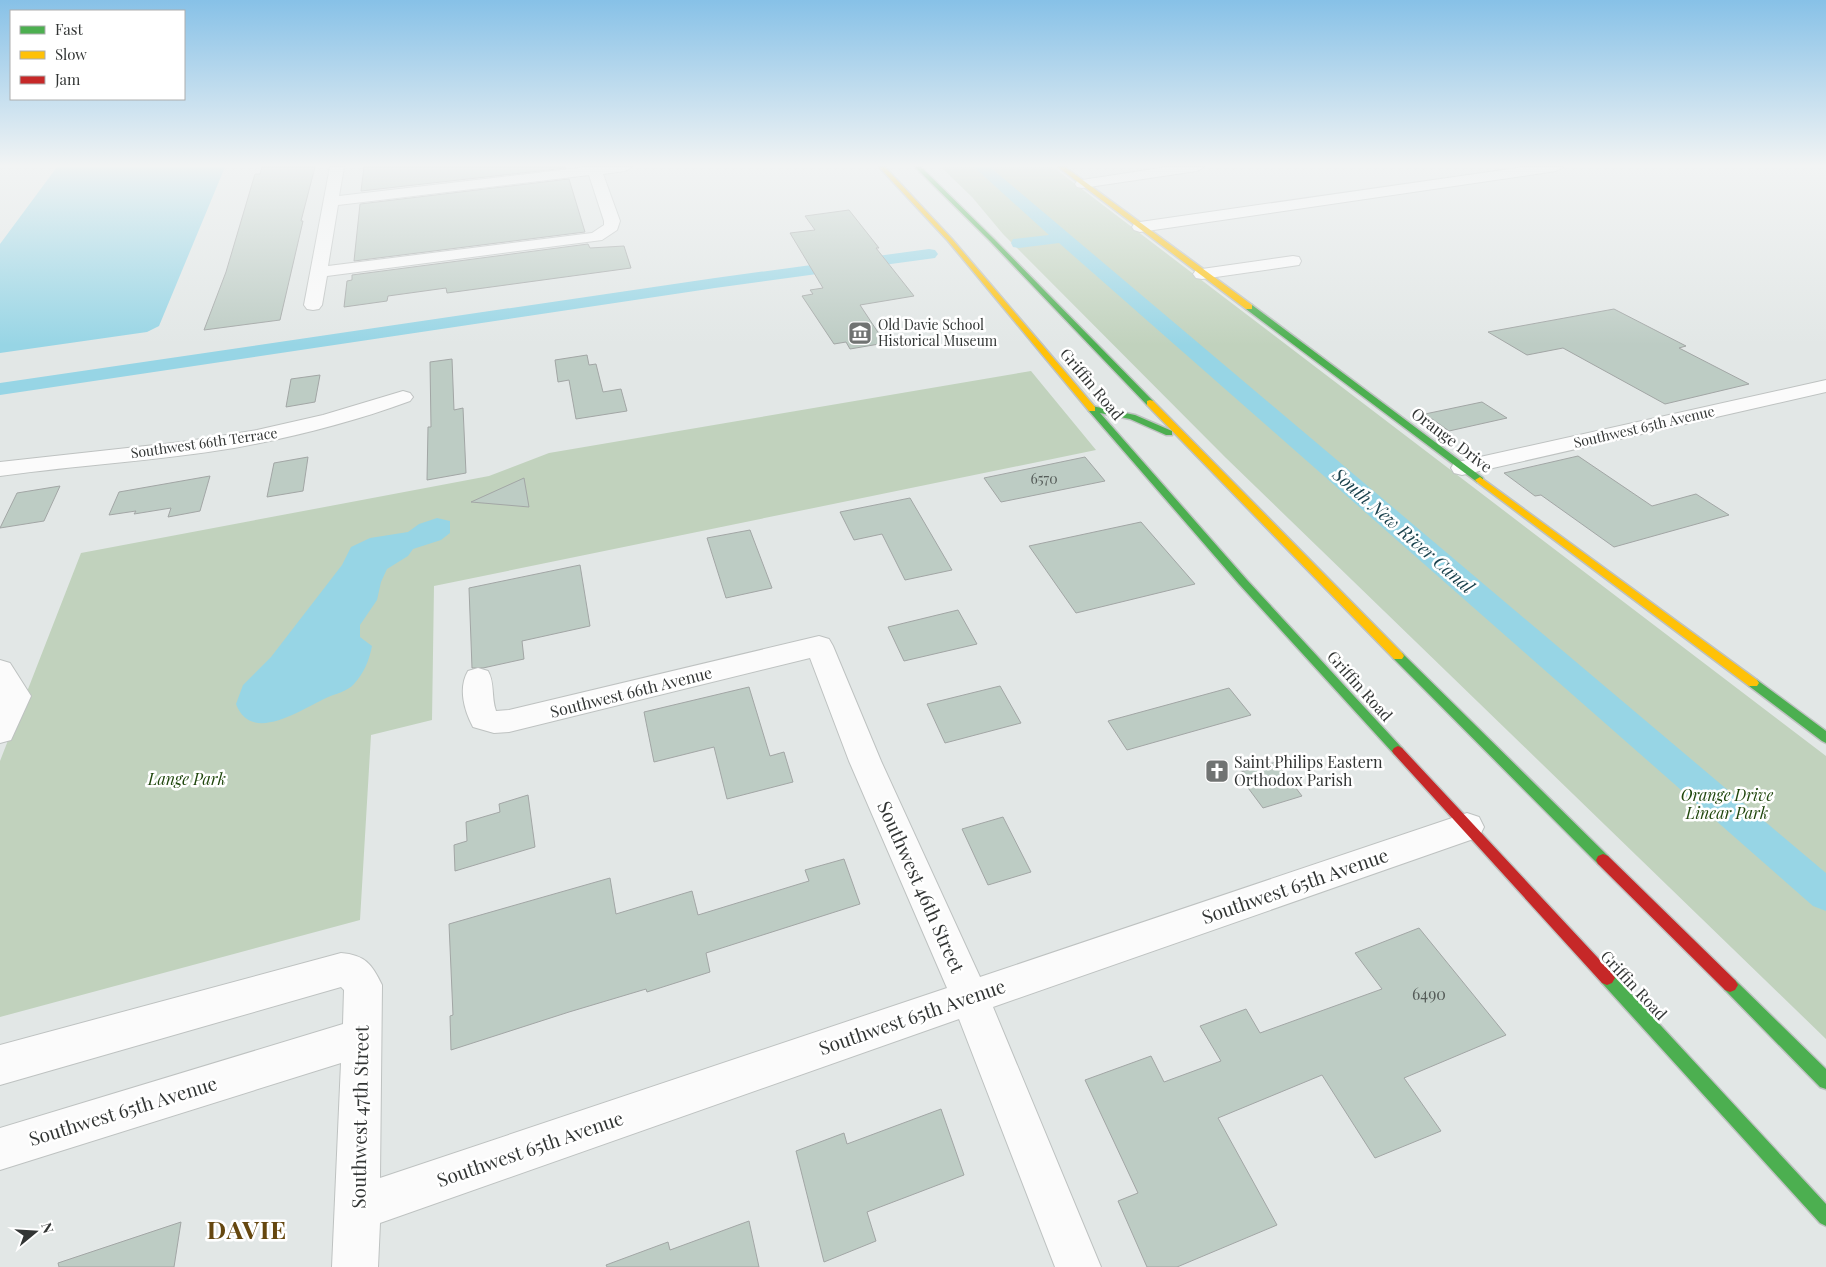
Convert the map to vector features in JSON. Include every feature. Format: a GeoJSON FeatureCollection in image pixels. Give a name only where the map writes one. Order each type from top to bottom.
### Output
{"type":"FeatureCollection","features":[{"type":"Feature","properties":{"kind":"main road","name":"Griffin Road"},"geometry":{"type":"LineString","coordinates":[[937,226],[995,292],[1092,409],[1243,582],[1826,1217]]}},
{"type":"Feature","properties":{"kind":"main road","name":"Griffin Road"},"geometry":{"type":"LineString","coordinates":[[977,226],[1333,591],[1826,1081]]}},
{"type":"Feature","properties":{"kind":"main road","name":"Orange Drive"},"geometry":{"type":"LineString","coordinates":[[1140,227],[1826,738]]}},
{"type":"Feature","properties":{"kind":"main road"},"geometry":{"type":"LineString","coordinates":[[995,292],[1015,302]]}},
{"type":"Feature","properties":{"kind":"main road"},"geometry":{"type":"LineString","coordinates":[[1042,307],[1056,306]]}},
{"type":"Feature","properties":{"kind":"main road"},"geometry":{"type":"LineString","coordinates":[[1092,409],[1112,410],[1135,417],[1186,442]]}},
{"type":"Feature","properties":{"kind":"street"},"geometry":{"type":"LineString","coordinates":[[313,305],[327,226]]}},
{"type":"Feature","properties":{"kind":"street"},"geometry":{"type":"LineString","coordinates":[[319,272],[596,237],[606,232],[611,226]]}},
{"type":"Feature","properties":{"kind":"street"},"geometry":{"type":"LineString","coordinates":[[1140,227],[1146,226]]}},
{"type":"Feature","properties":{"kind":"street"},"geometry":{"type":"LineString","coordinates":[[1202,274],[1293,261]]}},
{"type":"Feature","properties":{"kind":"street","name":"Southwest 65th Avenue"},"geometry":{"type":"LineString","coordinates":[[1462,468],[1826,386]]}},
{"type":"Feature","properties":{"kind":"street","name":"Southwest 66th Terrace"},"geometry":{"type":"LineString","coordinates":[[0,469],[170,450],[253,438],[349,415],[403,397]]}},
{"type":"Feature","properties":{"kind":"street","name":"Southwest 66th Avenue"},"geometry":{"type":"LineString","coordinates":[[478,678],[478,701],[484,719],[494,722],[509,721],[819,646]]}},
{"type":"Feature","properties":{"kind":"street","name":"Southwest 46th Street"},"geometry":{"type":"LineString","coordinates":[[819,646],[865,761],[970,997],[1078,1267]]}},
{"type":"Feature","properties":{"kind":"street"},"geometry":{"type":"LineString","coordinates":[[0,670],[16,696],[0,732]]}},
{"type":"Feature","properties":{"kind":"street","name":"Southwest 65th Avenue"},"geometry":{"type":"LineString","coordinates":[[358,1208],[1467,827]]}},
{"type":"Feature","properties":{"kind":"street","name":"Southwest 47th Street"},"geometry":{"type":"LineString","coordinates":[[0,1065],[341,970],[352,971],[363,985],[355,1267]]}},
{"type":"Feature","properties":{"kind":"street","name":"Southwest 65th Avenue"},"geometry":{"type":"LineString","coordinates":[[0,1149],[362,1038]]}},
{"type":"Feature","properties":{"kind":"green space","name":"Orange Drive Linear Park"},"geometry":{"type":"Polygon","coordinates":[[[996,226],[1131,226],[1826,756],[1826,1039],[1226,458],[996,226]]]}},
{"type":"Feature","properties":{"kind":"green space","name":"Lange Park"},"geometry":{"type":"Polygon","coordinates":[[[1031,371],[1096,450],[434,586],[432,720],[371,735],[360,920],[0,1017],[0,761],[81,553],[489,476],[549,453],[1031,371]]]}},
{"type":"Feature","properties":{"kind":"water"},"geometry":{"type":"Polygon","coordinates":[[[13,226],[200,226],[159,326],[147,332],[0,353],[0,244],[13,226]]]}},
{"type":"Feature","properties":{"kind":"water"},"geometry":{"type":"Polygon","coordinates":[[[437,518],[450,521],[450,533],[441,540],[413,549],[408,556],[387,569],[381,582],[377,600],[360,625],[360,637],[372,646],[366,666],[354,684],[291,716],[278,720],[265,723],[253,722],[243,716],[236,704],[243,685],[271,657],[342,565],[351,547],[370,538],[408,532],[419,524],[437,518]]]}},
{"type":"Feature","properties":{"kind":"building"},"geometry":{"type":"Polygon","coordinates":[[[240,226],[302,226],[280,320],[204,330],[226,272],[240,226]]]}},
{"type":"Feature","properties":{"kind":"building"},"geometry":{"type":"Polygon","coordinates":[[[358,226],[583,226],[585,232],[354,261],[358,226]]]}},
{"type":"Feature","properties":{"kind":"building"},"geometry":{"type":"Polygon","coordinates":[[[812,226],[862,226],[879,248],[876,248],[914,296],[860,305],[885,343],[850,349],[846,342],[834,344],[802,296],[813,294],[810,290],[823,288],[790,233],[815,230],[812,226]]]}},
{"type":"Feature","properties":{"kind":"building"},"geometry":{"type":"Polygon","coordinates":[[[588,244],[590,248],[624,246],[631,268],[447,293],[446,288],[388,296],[387,301],[344,307],[347,281],[352,280],[352,275],[588,244]]]}},
{"type":"Feature","properties":{"kind":"building"},"geometry":{"type":"Polygon","coordinates":[[[1614,309],[1686,346],[1679,348],[1749,384],[1665,404],[1563,348],[1527,355],[1488,332],[1614,309]]]}},
{"type":"Feature","properties":{"kind":"building"},"geometry":{"type":"Polygon","coordinates":[[[587,355],[589,365],[596,364],[603,392],[621,389],[627,411],[576,419],[569,380],[558,382],[555,360],[587,355]]]}},
{"type":"Feature","properties":{"kind":"building"},"geometry":{"type":"Polygon","coordinates":[[[452,359],[454,410],[463,408],[466,473],[427,480],[428,427],[431,427],[430,362],[452,359]]]}},
{"type":"Feature","properties":{"kind":"building"},"geometry":{"type":"Polygon","coordinates":[[[320,375],[315,402],[286,407],[291,379],[320,375]]]}},
{"type":"Feature","properties":{"kind":"building"},"geometry":{"type":"Polygon","coordinates":[[[1482,402],[1507,418],[1449,431],[1425,414],[1482,402]]]}},
{"type":"Feature","properties":{"kind":"building"},"geometry":{"type":"Polygon","coordinates":[[[1578,456],[1652,506],[1696,494],[1729,515],[1614,547],[1541,495],[1535,496],[1504,473],[1578,456]]]}},
{"type":"Feature","properties":{"kind":"building"},"geometry":{"type":"Polygon","coordinates":[[[308,457],[303,491],[267,497],[274,463],[308,457]]]}},
{"type":"Feature","properties":{"kind":"building"},"geometry":{"type":"Polygon","coordinates":[[[1085,457],[1105,481],[1001,502],[984,478],[1085,457]]]}},
{"type":"Feature","properties":{"kind":"building"},"geometry":{"type":"Polygon","coordinates":[[[210,476],[200,511],[168,517],[171,508],[134,514],[136,511],[109,515],[119,492],[210,476]]]}},
{"type":"Feature","properties":{"kind":"building"},"geometry":{"type":"Polygon","coordinates":[[[524,478],[529,507],[471,502],[524,478]]]}},
{"type":"Feature","properties":{"kind":"building"},"geometry":{"type":"Polygon","coordinates":[[[60,486],[44,521],[0,528],[17,493],[60,486]]]}},
{"type":"Feature","properties":{"kind":"building"},"geometry":{"type":"Polygon","coordinates":[[[910,498],[952,570],[905,580],[882,534],[854,540],[840,512],[910,498]]]}},
{"type":"Feature","properties":{"kind":"building"},"geometry":{"type":"Polygon","coordinates":[[[1141,522],[1195,584],[1076,613],[1029,546],[1141,522]]]}},
{"type":"Feature","properties":{"kind":"building"},"geometry":{"type":"Polygon","coordinates":[[[750,530],[772,588],[726,598],[707,538],[750,530]]]}},
{"type":"Feature","properties":{"kind":"building"},"geometry":{"type":"Polygon","coordinates":[[[580,565],[590,626],[522,641],[524,659],[483,668],[472,668],[469,588],[580,565]]]}},
{"type":"Feature","properties":{"kind":"building"},"geometry":{"type":"Polygon","coordinates":[[[958,610],[977,644],[904,661],[888,627],[958,610]]]}},
{"type":"Feature","properties":{"kind":"building"},"geometry":{"type":"Polygon","coordinates":[[[1000,686],[1021,723],[945,743],[927,704],[1000,686]]]}},
{"type":"Feature","properties":{"kind":"building"},"geometry":{"type":"Polygon","coordinates":[[[749,687],[770,756],[784,752],[793,782],[727,799],[714,747],[654,762],[644,712],[749,687]]]}},
{"type":"Feature","properties":{"kind":"building"},"geometry":{"type":"Polygon","coordinates":[[[1229,688],[1251,715],[1127,750],[1108,721],[1229,688]]]}},
{"type":"Feature","properties":{"kind":"building"},"geometry":{"type":"Polygon","coordinates":[[[1276,762],[1302,796],[1263,808],[1237,773],[1276,762]]]}},
{"type":"Feature","properties":{"kind":"building"},"geometry":{"type":"Polygon","coordinates":[[[528,795],[535,847],[455,871],[454,845],[467,841],[466,822],[500,812],[499,804],[528,795]]]}},
{"type":"Feature","properties":{"kind":"building"},"geometry":{"type":"Polygon","coordinates":[[[1003,817],[1031,872],[988,885],[962,829],[1003,817]]]}},
{"type":"Feature","properties":{"kind":"building"},"geometry":{"type":"Polygon","coordinates":[[[844,859],[860,904],[706,953],[710,972],[647,992],[646,989],[569,1012],[451,1050],[450,1016],[453,1015],[449,924],[610,878],[616,914],[692,891],[698,915],[809,881],[805,870],[844,859]]]}},
{"type":"Feature","properties":{"kind":"building"},"geometry":{"type":"Polygon","coordinates":[[[1419,928],[1506,1035],[1404,1078],[1441,1131],[1375,1158],[1322,1075],[1218,1118],[1277,1225],[1177,1267],[1147,1267],[1118,1201],[1138,1193],[1085,1080],[1151,1056],[1164,1082],[1221,1061],[1200,1026],[1246,1009],[1260,1033],[1382,989],[1355,953],[1419,928]]]}},
{"type":"Feature","properties":{"kind":"building"},"geometry":{"type":"Polygon","coordinates":[[[941,1109],[964,1175],[867,1212],[876,1241],[824,1262],[796,1151],[844,1133],[847,1144],[941,1109]]]}},
{"type":"Feature","properties":{"kind":"building"},"geometry":{"type":"Polygon","coordinates":[[[749,1221],[759,1267],[607,1267],[606,1265],[668,1242],[670,1250],[749,1221]]]}},
{"type":"Feature","properties":{"kind":"building"},"geometry":{"type":"Polygon","coordinates":[[[181,1222],[174,1267],[59,1267],[58,1263],[181,1222]]]}},
{"type":"Feature","properties":{"kind":"waterway","name":"South New River Canal"},"geometry":{"type":"LineString","coordinates":[[1050,226],[1826,895]]}},
{"type":"Feature","properties":{"kind":"waterway"},"geometry":{"type":"LineString","coordinates":[[1019,243],[1063,238]]}},
{"type":"Feature","properties":{"kind":"waterway"},"geometry":{"type":"LineString","coordinates":[[0,389],[715,283],[929,254]]}},
{"type":"Feature","properties":{"kind":"traffic: fast"},"geometry":{"type":"LineString","coordinates":[[978,226],[1150,403]]}},
{"type":"Feature","properties":{"kind":"traffic: fast"},"geometry":{"type":"LineString","coordinates":[[1249,307],[1480,480]]}},
{"type":"Feature","properties":{"kind":"traffic: fast"},"geometry":{"type":"LineString","coordinates":[[1092,409],[1243,582],[1398,751]]}},
{"type":"Feature","properties":{"kind":"traffic: fast"},"geometry":{"type":"LineString","coordinates":[[1092,409],[1132,417],[1169,433]]}},
{"type":"Feature","properties":{"kind":"traffic: fast"},"geometry":{"type":"LineString","coordinates":[[1398,656],[1603,860]]}},
{"type":"Feature","properties":{"kind":"traffic: fast"},"geometry":{"type":"LineString","coordinates":[[1753,683],[1826,738]]}},
{"type":"Feature","properties":{"kind":"traffic: fast"},"geometry":{"type":"LineString","coordinates":[[1607,978],[1826,1217]]}},
{"type":"Feature","properties":{"kind":"traffic: fast"},"geometry":{"type":"LineString","coordinates":[[1730,985],[1826,1081]]}},
{"type":"Feature","properties":{"kind":"traffic: slow"},"geometry":{"type":"LineString","coordinates":[[937,226],[1092,409]]}},
{"type":"Feature","properties":{"kind":"traffic: slow"},"geometry":{"type":"LineString","coordinates":[[1140,226],[1249,307]]}},
{"type":"Feature","properties":{"kind":"traffic: slow"},"geometry":{"type":"LineString","coordinates":[[1150,403],[1398,656]]}},
{"type":"Feature","properties":{"kind":"traffic: slow"},"geometry":{"type":"LineString","coordinates":[[1480,480],[1753,683]]}},
{"type":"Feature","properties":{"kind":"traffic: jam"},"geometry":{"type":"LineString","coordinates":[[1398,751],[1607,978]]}},
{"type":"Feature","properties":{"kind":"traffic: jam"},"geometry":{"type":"LineString","coordinates":[[1603,860],[1730,985]]}},
{"type":"Feature","properties":{"kind":"place","name":"Old Davie School Historical Museum"},"geometry":{"type":"Point","coordinates":[860,333]}},
{"type":"Feature","properties":{"kind":"place","name":"Saint Philips Eastern Orthodox Parish"},"geometry":{"type":"Point","coordinates":[1217,771]}},
{"type":"Feature","properties":{"kind":"district","name":"DAVIE"},"geometry":{"type":"Point","coordinates":[247,1230]}}]}
